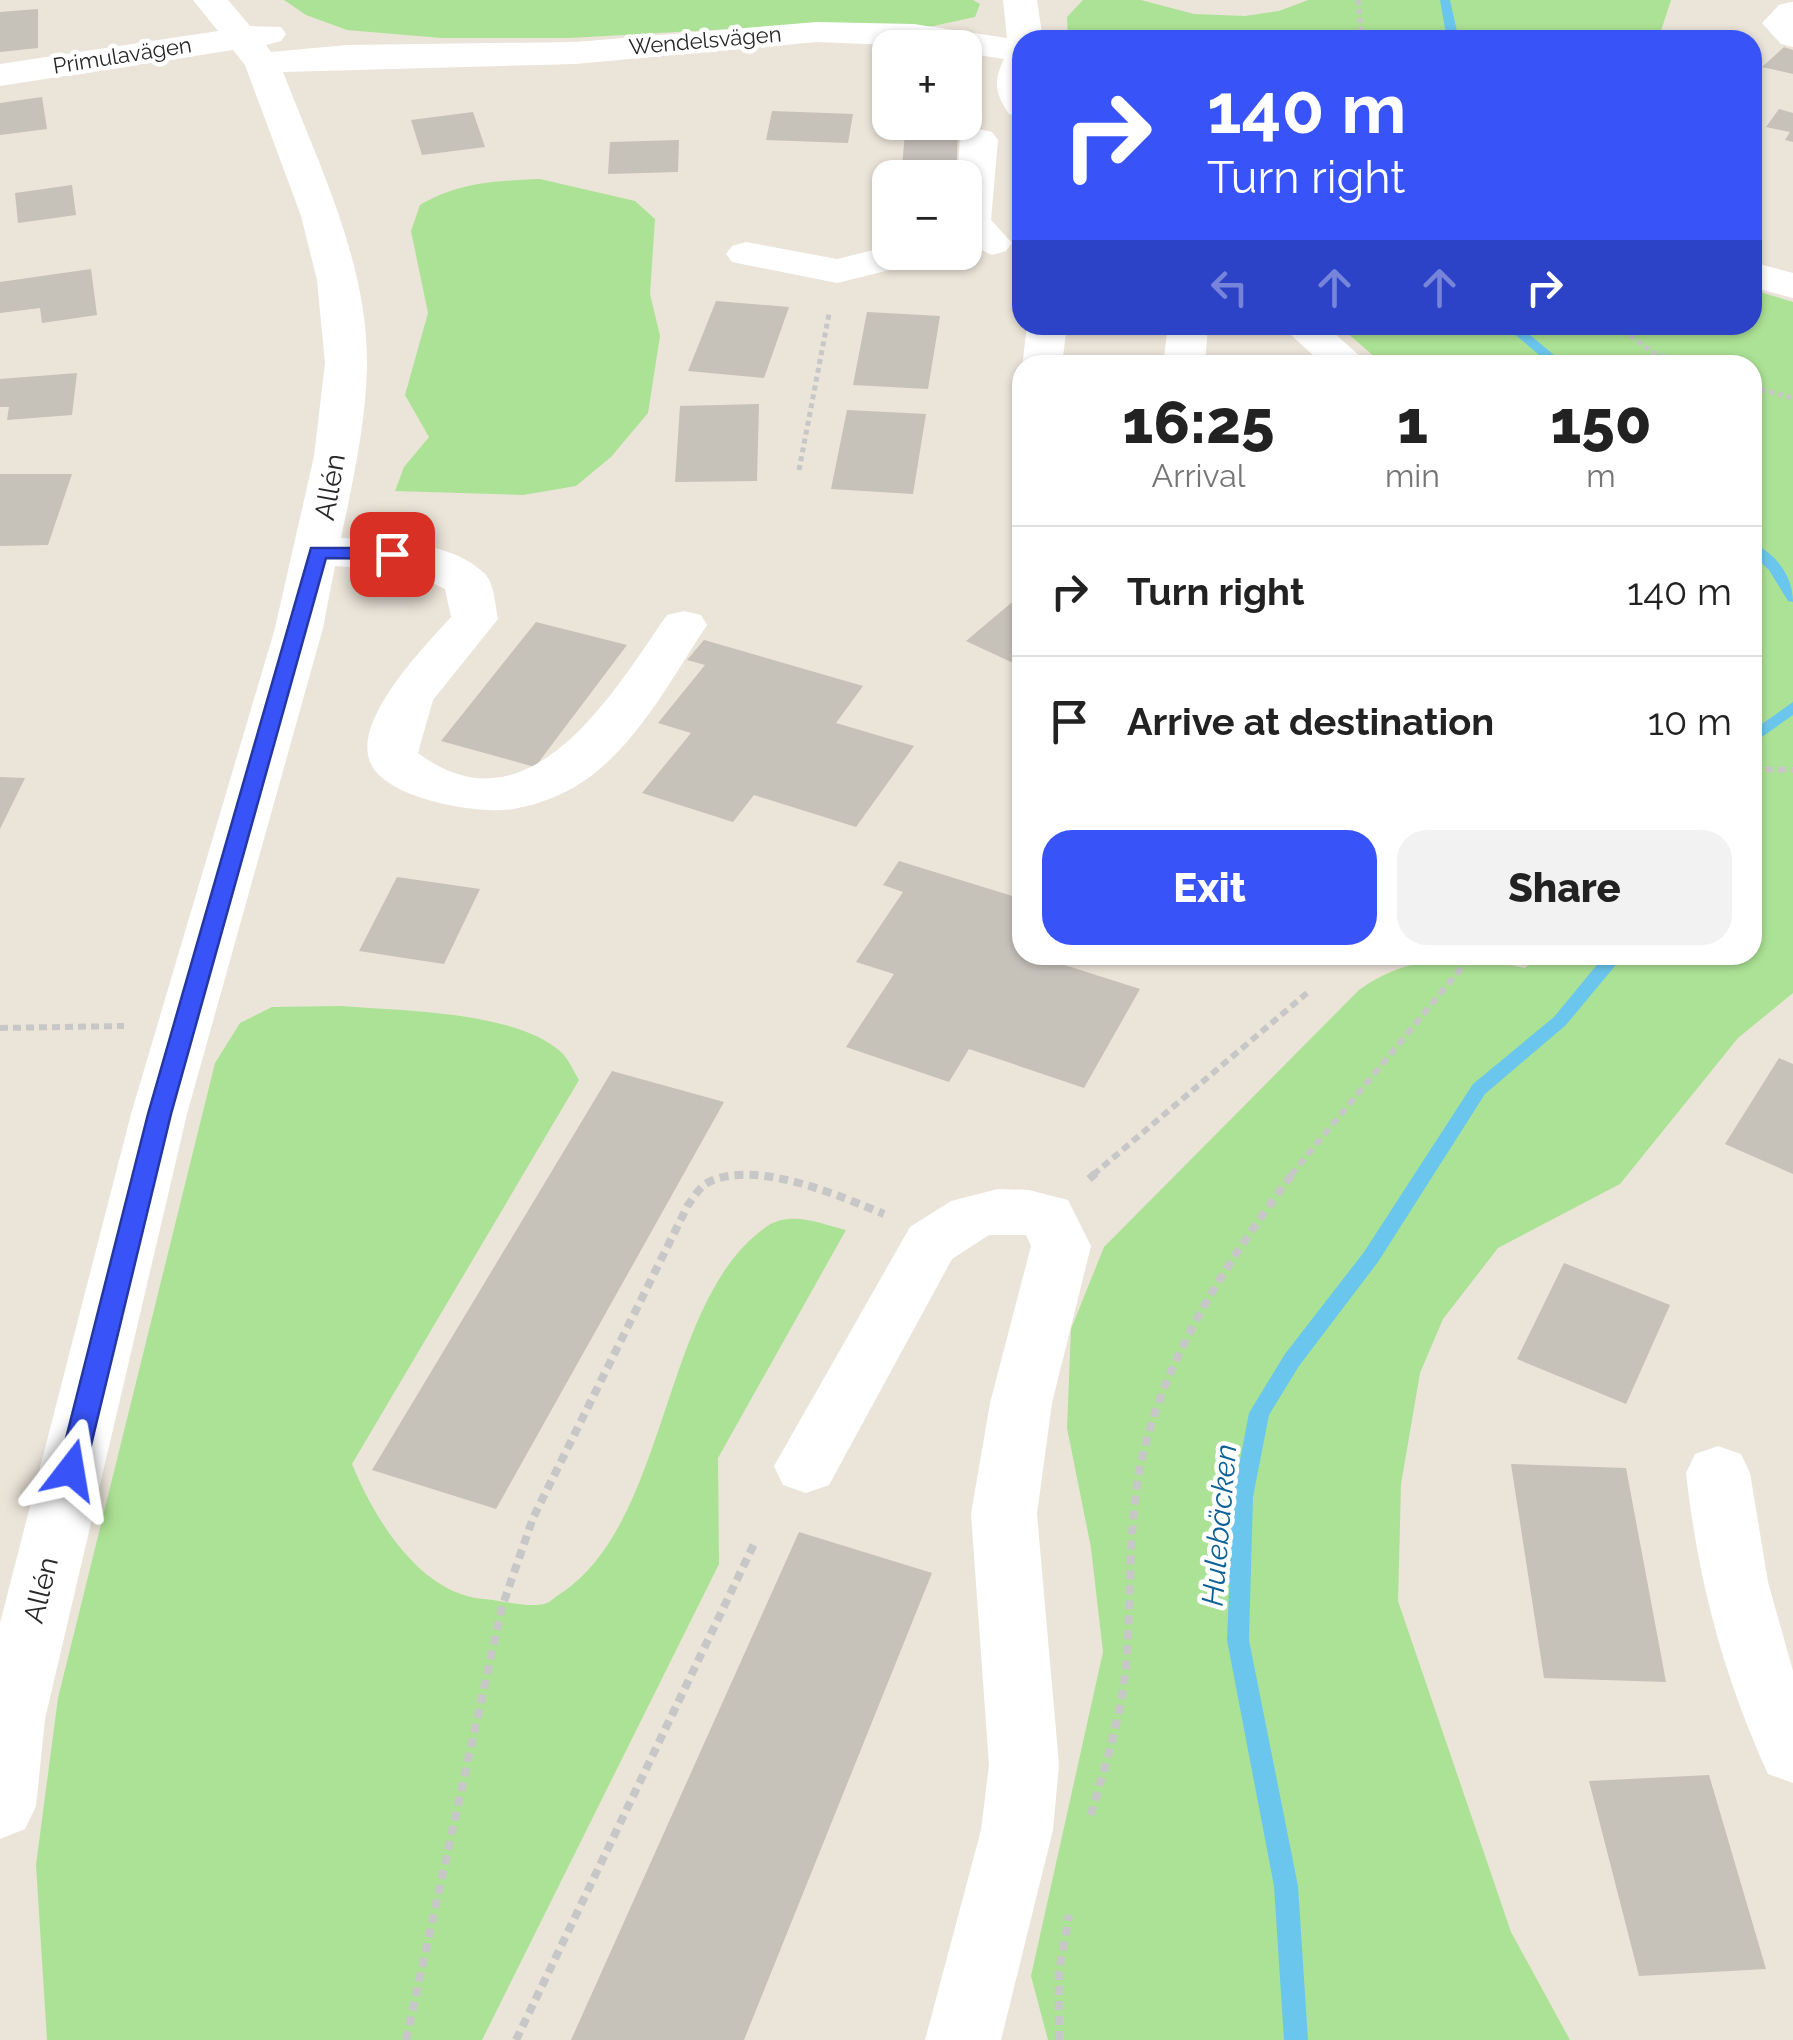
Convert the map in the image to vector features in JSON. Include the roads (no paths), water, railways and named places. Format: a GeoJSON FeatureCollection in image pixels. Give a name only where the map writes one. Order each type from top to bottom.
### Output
{"type":"FeatureCollection","features":[{"type":"Feature","properties":{"kind":"street"},"geometry":{"type":"LineString","coordinates":[[1020,0],[1024,30]]}},
{"type":"Feature","properties":{"kind":"street","name":"Wendelsvägen"},"geometry":{"type":"LineString","coordinates":[[239,33],[387,56],[576,53],[817,32],[914,34],[1012,52]]}},
{"type":"Feature","properties":{"kind":"street","name":"Primulavägen"},"geometry":{"type":"LineString","coordinates":[[0,74],[239,33]]}},
{"type":"Feature","properties":{"kind":"street","name":"Allén"},"geometry":{"type":"LineString","coordinates":[[0,1806],[10,1719],[160,1114],[318,552],[336,456],[346,363],[339,297],[320,216],[239,33]]}},
{"type":"Feature","properties":{"kind":"street"},"geometry":{"type":"LineString","coordinates":[[979,140],[972,220],[974,231],[993,242]]}},
{"type":"Feature","properties":{"kind":"street"},"geometry":{"type":"LineString","coordinates":[[746,254],[837,271],[872,263]]}},
{"type":"Feature","properties":{"kind":"street"},"geometry":{"type":"LineString","coordinates":[[1762,277],[1793,286]]}},
{"type":"Feature","properties":{"kind":"street"},"geometry":{"type":"LineString","coordinates":[[1312,335],[1337,355]]}},
{"type":"Feature","properties":{"kind":"street"},"geometry":{"type":"LineString","coordinates":[[318,552],[392,554],[444,566],[467,582],[475,620],[409,699],[392,734],[393,758],[419,781],[448,789],[504,796],[541,786],[588,757],[684,626]]}},
{"type":"Feature","properties":{"kind":"street"},"geometry":{"type":"LineString","coordinates":[[806,1466],[931,1243],[963,1218],[1011,1208],[1047,1216],[1061,1246],[1058,1270],[1021,1403],[1004,1514],[1024,1766],[1016,1830],[962,2040]]}},
{"type":"Feature","properties":{"kind":"street"},"geometry":{"type":"LineString","coordinates":[[1718,1473],[1731,1581],[1748,1649],[1793,1751]]}},
{"type":"Feature","properties":{"kind":"waterway","name":"Hulebäcken"},"geometry":{"type":"LineString","coordinates":[[1445,0],[1451,30]]}},
{"type":"Feature","properties":{"kind":"waterway","name":"Hulebäcken"},"geometry":{"type":"LineString","coordinates":[[1522,335],[1547,355]]}},
{"type":"Feature","properties":{"kind":"waterway","name":"Hulebäcken"},"geometry":{"type":"LineString","coordinates":[[1762,556],[1775,568],[1793,598]]}},
{"type":"Feature","properties":{"kind":"waterway","name":"Hulebäcken"},"geometry":{"type":"LineString","coordinates":[[1762,731],[1793,707]]}},
{"type":"Feature","properties":{"kind":"waterway","name":"Hulebäcken"},"geometry":{"type":"LineString","coordinates":[[1296,2040],[1286,1886],[1238,1640],[1243,1497],[1259,1413],[1292,1360],[1371,1257],[1479,1089],[1560,1021],[1607,965]]}}]}
